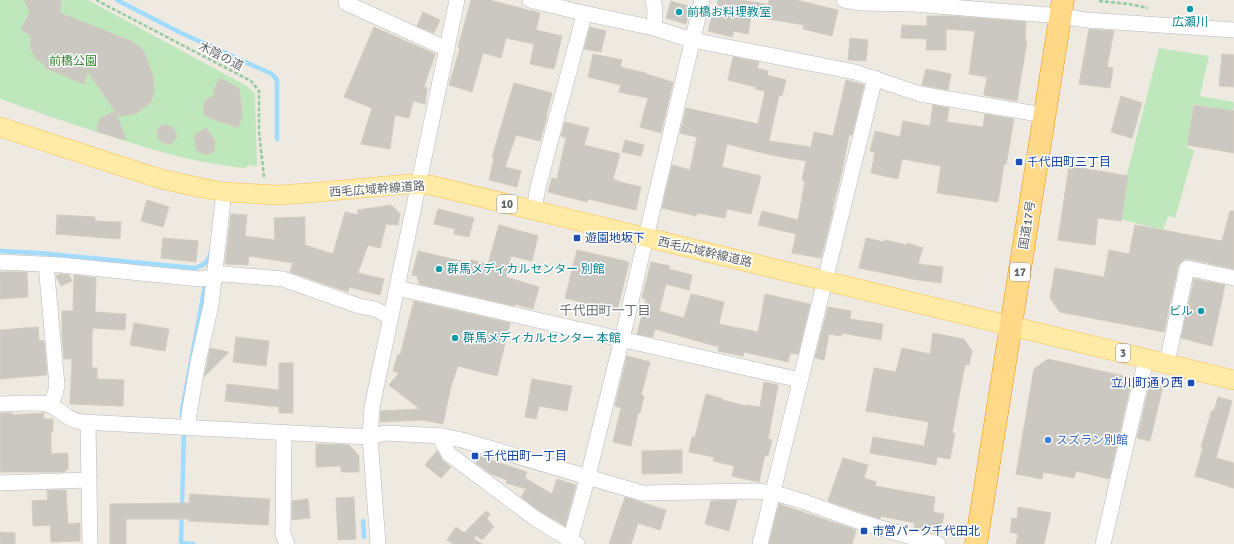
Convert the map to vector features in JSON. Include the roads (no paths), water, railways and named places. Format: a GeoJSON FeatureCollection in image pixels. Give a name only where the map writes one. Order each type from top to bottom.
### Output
{"type":"FeatureCollection","features":[{"type":"Feature","properties":{"kind":"highway","name":"国道17号"},"geometry":{"type":"LineString","coordinates":[[976,544],[1062,8]]}},
{"type":"Feature","properties":{"kind":"main road","name":"西毛広域幹線道路"},"geometry":{"type":"LineString","coordinates":[[0,127],[161,179],[224,192],[278,194],[419,184],[448,189],[1011,325]]}},
{"type":"Feature","properties":{"kind":"main road","name":"3"},"geometry":{"type":"LineString","coordinates":[[1011,325],[1234,380]]}},
{"type":"Feature","properties":{"kind":"street"},"geometry":{"type":"LineString","coordinates":[[378,544],[370,437],[372,407],[457,0]]}},
{"type":"Feature","properties":{"kind":"street"},"geometry":{"type":"LineString","coordinates":[[530,0],[654,28],[692,40],[855,72],[920,94],[1044,115]]}},
{"type":"Feature","properties":{"kind":"street"},"geometry":{"type":"LineString","coordinates":[[654,0],[654,28]]}},
{"type":"Feature","properties":{"kind":"street"},"geometry":{"type":"LineString","coordinates":[[443,436],[442,442],[450,454],[536,519],[572,543],[702,0]]}},
{"type":"Feature","properties":{"kind":"street"},"geometry":{"type":"LineString","coordinates":[[844,0],[861,3],[1062,8],[1086,20],[1234,30]]}},
{"type":"Feature","properties":{"kind":"street"},"geometry":{"type":"LineString","coordinates":[[346,3],[447,49]]}},
{"type":"Feature","properties":{"kind":"street"},"geometry":{"type":"LineString","coordinates":[[534,210],[538,187],[582,23],[583,13]]}},
{"type":"Feature","properties":{"kind":"street"},"geometry":{"type":"LineString","coordinates":[[760,544],[875,78]]}},
{"type":"Feature","properties":{"kind":"street"},"geometry":{"type":"LineString","coordinates":[[188,428],[198,362],[211,305],[224,192]]}},
{"type":"Feature","properties":{"kind":"street"},"geometry":{"type":"LineString","coordinates":[[0,262],[46,264],[200,278],[214,277],[223,274],[283,280],[359,306],[375,308],[390,317]]}},
{"type":"Feature","properties":{"kind":"street"},"geometry":{"type":"LineString","coordinates":[[46,264],[57,385],[56,394],[50,405]]}},
{"type":"Feature","properties":{"kind":"street"},"geometry":{"type":"LineString","coordinates":[[1167,364],[1187,268],[1234,278]]}},
{"type":"Feature","properties":{"kind":"street"},"geometry":{"type":"LineString","coordinates":[[397,288],[800,380]]}},
{"type":"Feature","properties":{"kind":"street"},"geometry":{"type":"LineString","coordinates":[[1103,544],[1146,359]]}},
{"type":"Feature","properties":{"kind":"street"},"geometry":{"type":"LineString","coordinates":[[0,404],[40,403],[50,405],[69,418],[88,423],[370,437],[385,433],[443,436],[482,445],[642,493],[773,492],[859,521],[938,544]]}},
{"type":"Feature","properties":{"kind":"street"},"geometry":{"type":"LineString","coordinates":[[88,423],[90,544]]}},
{"type":"Feature","properties":{"kind":"street"},"geometry":{"type":"LineString","coordinates":[[284,432],[283,534],[288,544]]}},
{"type":"Feature","properties":{"kind":"street"},"geometry":{"type":"LineString","coordinates":[[0,483],[89,480]]}},
{"type":"Feature","properties":{"kind":"waterway"},"geometry":{"type":"LineString","coordinates":[[117,0],[181,33],[272,74],[277,80],[277,139]]}},
{"type":"Feature","properties":{"kind":"waterway"},"geometry":{"type":"LineString","coordinates":[[0,251],[38,253],[195,268],[205,263],[210,254]]}},
{"type":"Feature","properties":{"kind":"waterway"},"geometry":{"type":"LineString","coordinates":[[182,416],[206,280]]}},
{"type":"Feature","properties":{"kind":"waterway"},"geometry":{"type":"LineString","coordinates":[[184,430],[181,543],[193,544]]}},
{"type":"Feature","properties":{"kind":"waterway"},"geometry":{"type":"LineString","coordinates":[[363,521],[364,537]]}},
{"type":"Feature","properties":{"kind":"place","name":"広瀬川"},"geometry":{"type":"Point","coordinates":[1190,9]}},
{"type":"Feature","properties":{"kind":"place","name":"前橋お料理教室"},"geometry":{"type":"Point","coordinates":[679,12]}},
{"type":"Feature","properties":{"kind":"place","name":"千代田町三丁目"},"geometry":{"type":"Point","coordinates":[1019,162]}},
{"type":"Feature","properties":{"kind":"place","name":"遊園地坂下"},"geometry":{"type":"Point","coordinates":[577,238]}},
{"type":"Feature","properties":{"kind":"place","name":"群馬メディカルセンター 別館"},"geometry":{"type":"Point","coordinates":[439,269]}},
{"type":"Feature","properties":{"kind":"place","name":"ビル"},"geometry":{"type":"Point","coordinates":[1201,311]}},
{"type":"Feature","properties":{"kind":"place","name":"群馬メディカルセンター 本館"},"geometry":{"type":"Point","coordinates":[455,338]}},
{"type":"Feature","properties":{"kind":"place","name":"立川町通り西"},"geometry":{"type":"Point","coordinates":[1191,383]}},
{"type":"Feature","properties":{"kind":"place","name":"スズラン別館"},"geometry":{"type":"Point","coordinates":[1048,440]}},
{"type":"Feature","properties":{"kind":"place","name":"千代田町一丁目"},"geometry":{"type":"Point","coordinates":[475,456]}},
{"type":"Feature","properties":{"kind":"place","name":"市営パーク千代田北"},"geometry":{"type":"Point","coordinates":[864,531]}},
{"type":"Feature","properties":{"kind":"district","name":"千代田町一丁目"},"geometry":{"type":"Point","coordinates":[605,310]}},
{"type":"Feature","properties":{"kind":"park label","name":"前橋公園"},"geometry":{"type":"Point","coordinates":[73,61]}}]}
